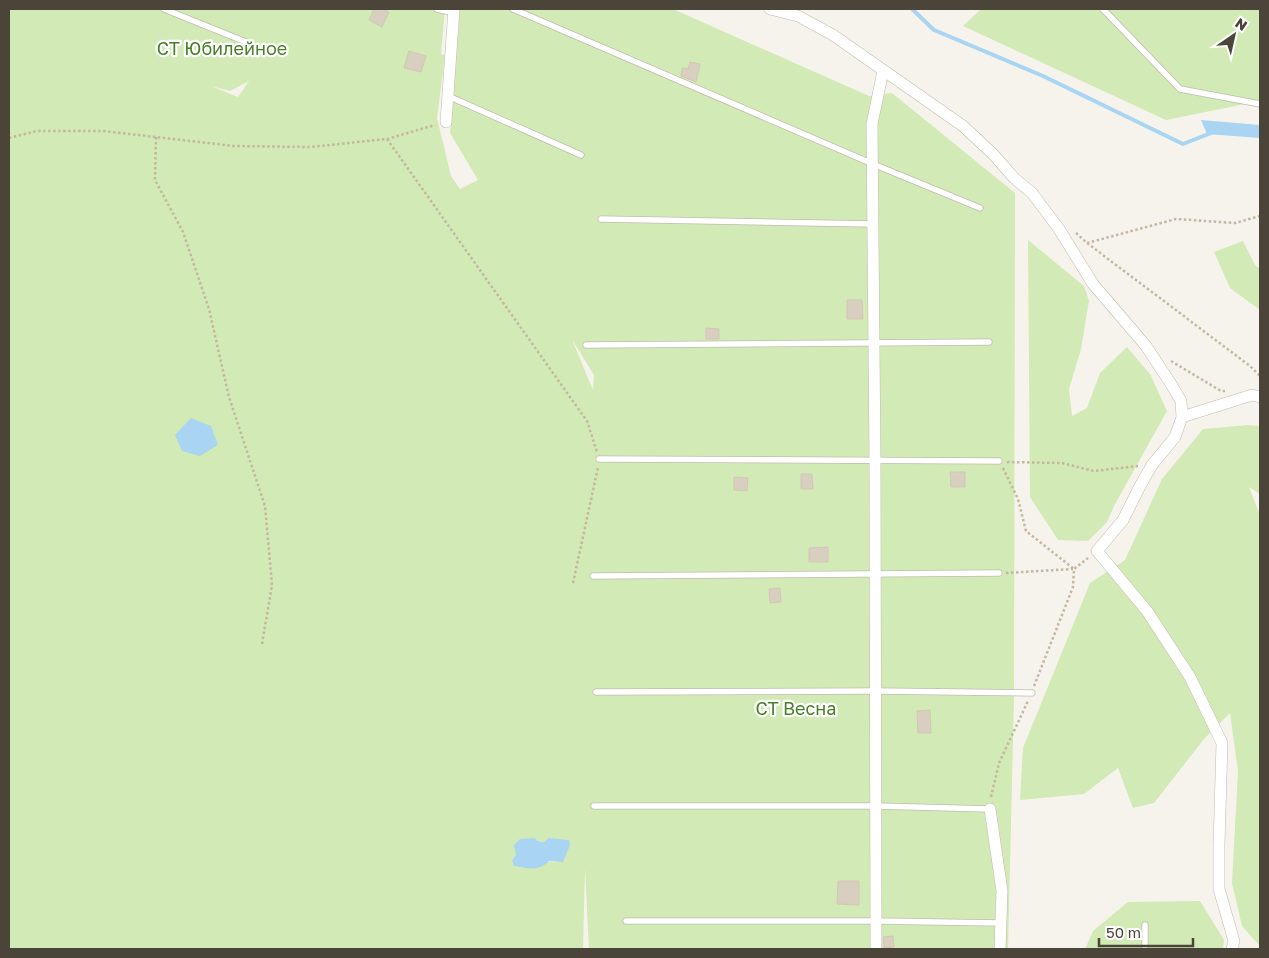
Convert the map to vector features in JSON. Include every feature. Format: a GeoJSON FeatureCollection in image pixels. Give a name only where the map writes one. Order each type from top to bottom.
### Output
{"type":"FeatureCollection","features":[{"type":"Feature","properties":{"kind":"street"},"geometry":{"type":"LineString","coordinates":[[770,9],[798,16],[833,35],[963,126],[994,155],[1014,178],[1032,193],[1059,229],[1094,284],[1146,346],[1172,384],[1181,401],[1182,417],[1175,437],[1152,465],[1123,520],[1097,551],[1147,611],[1190,677],[1222,742],[1219,889],[1234,941],[1232,949]]}},
{"type":"Feature","properties":{"kind":"street"},"geometry":{"type":"LineString","coordinates":[[446,122],[454,11]]}},
{"type":"Feature","properties":{"kind":"street"},"geometry":{"type":"LineString","coordinates":[[876,949],[876,460],[872,124],[883,71]]}},
{"type":"Feature","properties":{"kind":"street"},"geometry":{"type":"LineString","coordinates":[[1182,417],[1252,395],[1260,397]]}},
{"type":"Feature","properties":{"kind":"street"},"geometry":{"type":"LineString","coordinates":[[990,810],[1002,891],[1000,949]]}},
{"type":"Feature","properties":{"kind":"lane"},"geometry":{"type":"LineString","coordinates":[[164,9],[246,42]]}},
{"type":"Feature","properties":{"kind":"lane"},"geometry":{"type":"LineString","coordinates":[[437,9],[454,11]]}},
{"type":"Feature","properties":{"kind":"lane"},"geometry":{"type":"LineString","coordinates":[[514,9],[873,164],[980,208]]}},
{"type":"Feature","properties":{"kind":"lane"},"geometry":{"type":"LineString","coordinates":[[1103,9],[1180,89],[1260,104]]}},
{"type":"Feature","properties":{"kind":"lane"},"geometry":{"type":"LineString","coordinates":[[448,96],[581,155]]}},
{"type":"Feature","properties":{"kind":"lane"},"geometry":{"type":"LineString","coordinates":[[601,219],[873,224]]}},
{"type":"Feature","properties":{"kind":"lane"},"geometry":{"type":"LineString","coordinates":[[586,345],[989,342]]}},
{"type":"Feature","properties":{"kind":"lane"},"geometry":{"type":"LineString","coordinates":[[599,459],[999,462]]}},
{"type":"Feature","properties":{"kind":"lane"},"geometry":{"type":"LineString","coordinates":[[593,576],[999,573]]}},
{"type":"Feature","properties":{"kind":"lane"},"geometry":{"type":"LineString","coordinates":[[596,692],[875,691],[1032,693]]}},
{"type":"Feature","properties":{"kind":"lane"},"geometry":{"type":"LineString","coordinates":[[594,806],[876,806],[990,810]]}},
{"type":"Feature","properties":{"kind":"lane"},"geometry":{"type":"LineString","coordinates":[[626,921],[1000,923]]}},
{"type":"Feature","properties":{"kind":"lane"},"geometry":{"type":"LineString","coordinates":[[1145,925],[1145,949]]}},
{"type":"Feature","properties":{"kind":"path"},"geometry":{"type":"LineString","coordinates":[[9,138],[36,131],[104,131],[234,146],[310,147],[387,139],[446,122]]}},
{"type":"Feature","properties":{"kind":"path"},"geometry":{"type":"LineString","coordinates":[[156,137],[155,180],[183,232],[206,301],[229,397],[265,506],[272,584],[262,644]]}},
{"type":"Feature","properties":{"kind":"path"},"geometry":{"type":"LineString","coordinates":[[387,139],[587,421],[599,459],[573,583]]}},
{"type":"Feature","properties":{"kind":"path"},"geometry":{"type":"LineString","coordinates":[[1087,243],[1176,219],[1235,223],[1260,216]]}},
{"type":"Feature","properties":{"kind":"path"},"geometry":{"type":"LineString","coordinates":[[1073,230],[1087,243],[1250,366],[1260,376]]}},
{"type":"Feature","properties":{"kind":"path"},"geometry":{"type":"LineString","coordinates":[[1171,361],[1221,391],[1228,392]]}},
{"type":"Feature","properties":{"kind":"path"},"geometry":{"type":"LineString","coordinates":[[1074,569],[1026,531],[1018,499],[999,462],[1062,463],[1094,472],[1152,465]]}},
{"type":"Feature","properties":{"kind":"path"},"geometry":{"type":"LineString","coordinates":[[999,573],[1074,569],[1097,551]]}},
{"type":"Feature","properties":{"kind":"path"},"geometry":{"type":"LineString","coordinates":[[990,810],[991,789],[999,763],[1032,693],[1072,587],[1074,569]]}},
{"type":"Feature","properties":{"kind":"green space"},"geometry":{"type":"Polygon","coordinates":[[[9,9],[445,9],[441,54],[445,55],[437,118],[451,176],[460,189],[478,180],[450,133],[460,9],[673,9],[869,96],[892,93],[1015,193],[1014,698],[1008,949],[589,949],[585,868],[583,949],[9,949],[9,9]],[[249,81],[230,91],[211,86],[238,97],[249,81]],[[573,342],[593,390],[594,375],[573,342]],[[537,841],[516,855],[512,860],[558,862],[545,842],[537,841]]]}},
{"type":"Feature","properties":{"kind":"green space"},"geometry":{"type":"Polygon","coordinates":[[[981,9],[1260,9],[1260,101],[1166,120],[963,26],[981,9]]]}},
{"type":"Feature","properties":{"kind":"green space"},"geometry":{"type":"Polygon","coordinates":[[[1028,240],[1084,286],[1089,301],[1081,349],[1069,389],[1072,416],[1087,408],[1100,373],[1127,347],[1150,374],[1167,411],[1107,522],[1088,541],[1058,540],[1030,497],[1028,240]]]}},
{"type":"Feature","properties":{"kind":"green space"},"geometry":{"type":"Polygon","coordinates":[[[1243,241],[1255,265],[1260,269],[1260,310],[1230,288],[1214,252],[1243,241]]]}},
{"type":"Feature","properties":{"kind":"green space"},"geometry":{"type":"Polygon","coordinates":[[[1248,425],[1260,426],[1260,494],[1249,487],[1260,515],[1260,946],[1242,926],[1232,883],[1238,771],[1230,713],[1204,739],[1154,803],[1133,808],[1118,768],[1084,794],[1020,800],[1023,748],[1090,583],[1125,560],[1162,479],[1203,429],[1248,425]]]}},
{"type":"Feature","properties":{"kind":"green space"},"geometry":{"type":"Polygon","coordinates":[[[1200,901],[1224,940],[1223,949],[1085,949],[1093,931],[1128,902],[1200,901]]]}},
{"type":"Feature","properties":{"kind":"water"},"geometry":{"type":"Polygon","coordinates":[[[1201,120],[1260,125],[1260,138],[1207,134],[1201,120]]]}},
{"type":"Feature","properties":{"kind":"water"},"geometry":{"type":"Polygon","coordinates":[[[191,418],[211,426],[218,445],[200,456],[182,451],[175,435],[191,418]]]}},
{"type":"Feature","properties":{"kind":"water"},"geometry":{"type":"Polygon","coordinates":[[[535,838],[537,841],[544,842],[549,838],[569,840],[570,845],[563,862],[549,861],[537,868],[514,866],[512,860],[516,855],[514,845],[520,839],[535,838]]]}},
{"type":"Feature","properties":{"kind":"building"},"geometry":{"type":"Polygon","coordinates":[[[374,9],[383,9],[389,12],[382,27],[369,20],[374,9]]]}},
{"type":"Feature","properties":{"kind":"building"},"geometry":{"type":"Polygon","coordinates":[[[409,51],[426,56],[421,72],[404,68],[409,51]]]}},
{"type":"Feature","properties":{"kind":"building"},"geometry":{"type":"Polygon","coordinates":[[[690,62],[700,64],[696,82],[681,76],[682,68],[688,69],[690,62]]]}},
{"type":"Feature","properties":{"kind":"building"},"geometry":{"type":"Polygon","coordinates":[[[847,300],[862,300],[863,319],[847,319],[847,300]]]}},
{"type":"Feature","properties":{"kind":"building"},"geometry":{"type":"Polygon","coordinates":[[[706,328],[719,329],[719,339],[706,339],[706,328]]]}},
{"type":"Feature","properties":{"kind":"building"},"geometry":{"type":"Polygon","coordinates":[[[950,472],[965,472],[965,487],[951,487],[950,472]]]}},
{"type":"Feature","properties":{"kind":"building"},"geometry":{"type":"Polygon","coordinates":[[[801,474],[812,474],[813,489],[801,489],[801,474]]]}},
{"type":"Feature","properties":{"kind":"building"},"geometry":{"type":"Polygon","coordinates":[[[734,477],[748,478],[747,491],[734,490],[734,477]]]}},
{"type":"Feature","properties":{"kind":"building"},"geometry":{"type":"Polygon","coordinates":[[[828,547],[828,562],[809,562],[809,548],[828,547]]]}},
{"type":"Feature","properties":{"kind":"building"},"geometry":{"type":"Polygon","coordinates":[[[780,588],[781,602],[770,603],[769,589],[780,588]]]}},
{"type":"Feature","properties":{"kind":"building"},"geometry":{"type":"Polygon","coordinates":[[[930,710],[931,733],[918,733],[917,711],[930,710]]]}},
{"type":"Feature","properties":{"kind":"building"},"geometry":{"type":"Polygon","coordinates":[[[838,881],[859,881],[859,905],[837,904],[838,881]]]}},
{"type":"Feature","properties":{"kind":"building"},"geometry":{"type":"Polygon","coordinates":[[[893,936],[894,947],[884,948],[883,937],[893,936]]]}},
{"type":"Feature","properties":{"kind":"waterway"},"geometry":{"type":"LineString","coordinates":[[912,9],[934,30],[1043,76],[1183,144],[1211,133]]}},
{"type":"Feature","properties":{"kind":"park label","name":"СТ Юбилейное"},"geometry":{"type":"Point","coordinates":[222,48]}},
{"type":"Feature","properties":{"kind":"park label","name":"СТ Весна"},"geometry":{"type":"Point","coordinates":[796,708]}}]}
